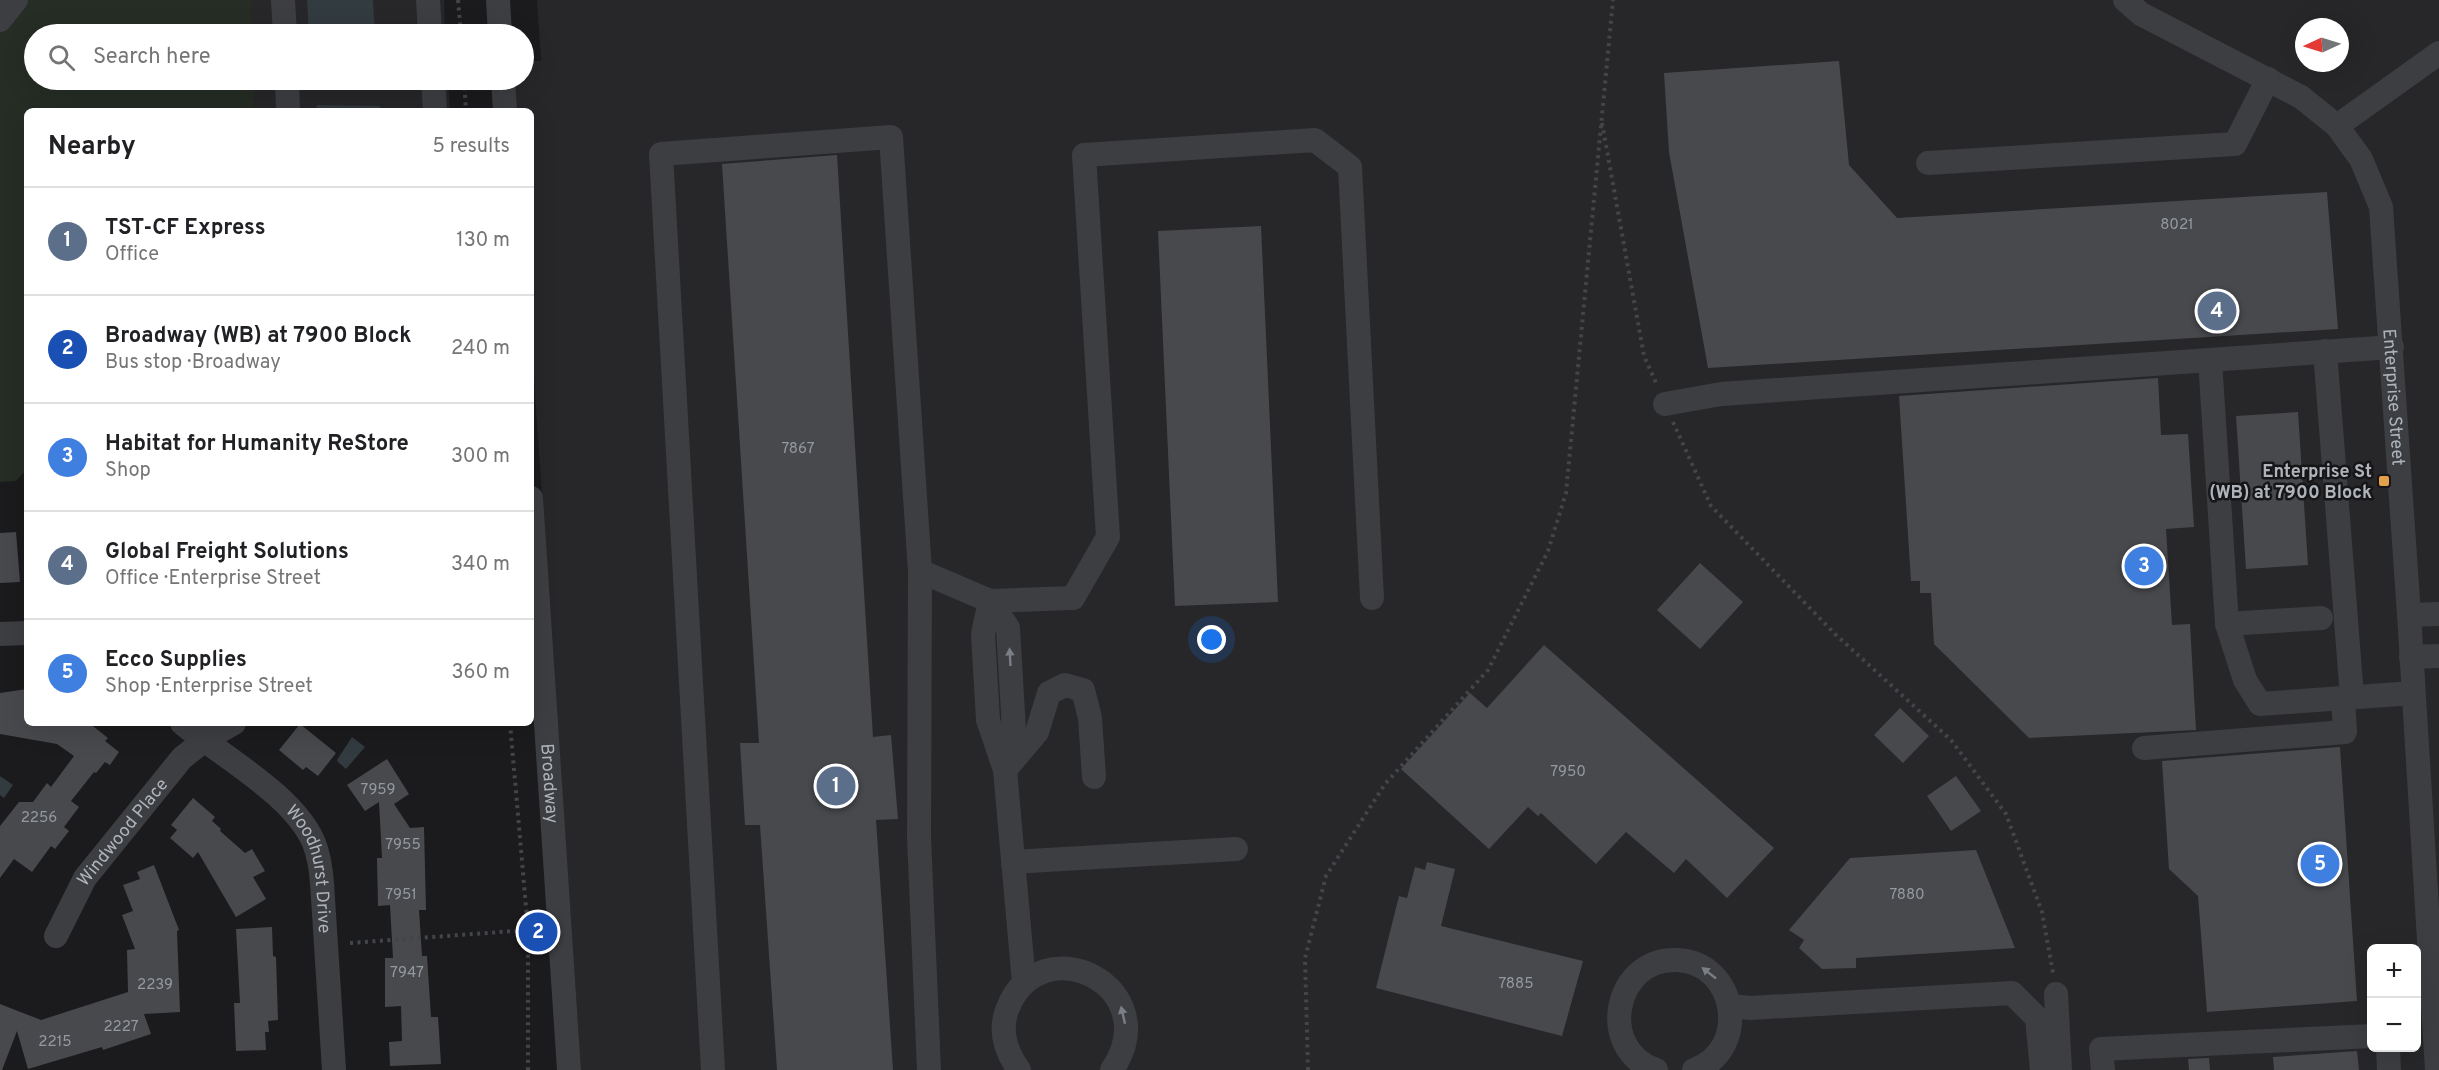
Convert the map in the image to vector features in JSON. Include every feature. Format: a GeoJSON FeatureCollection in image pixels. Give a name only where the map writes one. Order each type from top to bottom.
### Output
{"type":"FeatureCollection","features":[{"type":"Feature","properties":{"kind":"street"},"geometry":{"type":"LineString","coordinates":[[0,20],[16,0]]}},
{"type":"Feature","properties":{"kind":"street"},"geometry":{"type":"LineString","coordinates":[[283,0],[284,24]]}},
{"type":"Feature","properties":{"kind":"street"},"geometry":{"type":"LineString","coordinates":[[428,0],[429,24]]}},
{"type":"Feature","properties":{"kind":"street"},"geometry":{"type":"LineString","coordinates":[[498,0],[499,24]]}},
{"type":"Feature","properties":{"kind":"street","name":"Enterprise Street"},"geometry":{"type":"LineString","coordinates":[[2126,0],[2141,14],[2301,98],[2337,126],[2361,159],[2381,207],[2409,615],[2425,1033],[2437,1070]]}},
{"type":"Feature","properties":{"kind":"street"},"geometry":{"type":"LineString","coordinates":[[2337,126],[2439,53]]}},
{"type":"Feature","properties":{"kind":"street"},"geometry":{"type":"LineString","coordinates":[[1928,163],[2235,144],[2268,79]]}},
{"type":"Feature","properties":{"kind":"street"},"geometry":{"type":"LineString","coordinates":[[287,90],[288,108]]}},
{"type":"Feature","properties":{"kind":"street"},"geometry":{"type":"LineString","coordinates":[[434,90],[435,108]]}},
{"type":"Feature","properties":{"kind":"street"},"geometry":{"type":"LineString","coordinates":[[504,90],[505,108]]}},
{"type":"Feature","properties":{"kind":"street"},"geometry":{"type":"LineString","coordinates":[[713,1070],[661,154],[891,137],[920,571],[919,837],[929,1070]]}},
{"type":"Feature","properties":{"kind":"street"},"geometry":{"type":"LineString","coordinates":[[920,571],[990,601],[1072,598],[1108,537],[1084,155],[1315,140],[1350,167],[1372,597]]}},
{"type":"Feature","properties":{"kind":"street"},"geometry":{"type":"LineString","coordinates":[[1665,404],[1721,394],[2392,347]]}},
{"type":"Feature","properties":{"kind":"street"},"geometry":{"type":"LineString","coordinates":[[2144,748],[2344,732],[2348,698],[2325,351]]}},
{"type":"Feature","properties":{"kind":"street"},"geometry":{"type":"LineString","coordinates":[[2210,360],[2226,624],[2245,680],[2260,704],[2413,693]]}},
{"type":"Feature","properties":{"kind":"street","name":"Broadway"},"geometry":{"type":"LineString","coordinates":[[534,543],[569,1070]]}},
{"type":"Feature","properties":{"kind":"street"},"geometry":{"type":"LineString","coordinates":[[990,601],[1008,628],[1014,730],[1005,770],[1024,983]]}},
{"type":"Feature","properties":{"kind":"street"},"geometry":{"type":"LineString","coordinates":[[2409,615],[2439,614]]}},
{"type":"Feature","properties":{"kind":"street"},"geometry":{"type":"LineString","coordinates":[[2226,624],[2321,618]]}},
{"type":"Feature","properties":{"kind":"street"},"geometry":{"type":"LineString","coordinates":[[0,634],[24,633]]}},
{"type":"Feature","properties":{"kind":"street"},"geometry":{"type":"LineString","coordinates":[[2411,657],[2439,656]]}},
{"type":"Feature","properties":{"kind":"street"},"geometry":{"type":"LineString","coordinates":[[1005,770],[1036,732],[1049,693],[1065,685],[1083,690],[1090,718],[1094,777]]}},
{"type":"Feature","properties":{"kind":"street","name":"Woodhurst Drive"},"geometry":{"type":"LineString","coordinates":[[186,726],[284,802],[306,828],[313,842],[319,859],[322,883],[334,1070]]}},
{"type":"Feature","properties":{"kind":"street","name":"Windwood Place"},"geometry":{"type":"LineString","coordinates":[[56,936],[85,878],[182,758],[206,739],[229,726]]}},
{"type":"Feature","properties":{"kind":"street"},"geometry":{"type":"LineString","coordinates":[[1013,862],[1236,849]]}},
{"type":"Feature","properties":{"kind":"street"},"geometry":{"type":"LineString","coordinates":[[1656,1070],[1633,1056],[1622,1040],[1618,1021],[1620,1002],[1628,985],[1641,971],[1658,962],[1677,960],[1696,964],[1712,974],[1724,988],[1731,1006],[1731,1024],[1726,1041],[1716,1056],[1694,1070]]}},
{"type":"Feature","properties":{"kind":"street"},"geometry":{"type":"LineString","coordinates":[[1019,1070],[1010,1057],[1004,1038],[1005,1018],[1012,999],[1024,983],[1042,972],[1061,968],[1082,970],[1100,979],[1115,993],[1124,1011],[1127,1032],[1123,1052],[1112,1070]]}},
{"type":"Feature","properties":{"kind":"street"},"geometry":{"type":"LineString","coordinates":[[1731,1006],[1750,1008],[2012,993],[2037,1018],[2042,1070]]}},
{"type":"Feature","properties":{"kind":"street"},"geometry":{"type":"LineString","coordinates":[[2056,994],[2060,1070]]}},
{"type":"Feature","properties":{"kind":"street"},"geometry":{"type":"LineString","coordinates":[[2103,1070],[2101,1049],[2367,1036]]}},
{"type":"Feature","properties":{"kind":"street"},"geometry":{"type":"LineString","coordinates":[[2388,1052],[2389,1070]]}},
{"type":"Feature","properties":{"kind":"path"},"geometry":{"type":"LineString","coordinates":[[458,0],[460,24]]}},
{"type":"Feature","properties":{"kind":"path"},"geometry":{"type":"LineString","coordinates":[[1308,1070],[1305,957],[1326,876],[1385,784],[1488,670],[1548,551],[1566,493],[1613,0]]}},
{"type":"Feature","properties":{"kind":"path"},"geometry":{"type":"LineString","coordinates":[[465,90],[466,108]]}},
{"type":"Feature","properties":{"kind":"path"},"geometry":{"type":"LineString","coordinates":[[1601,116],[1644,356],[1712,507],[1835,634],[1951,740],[2006,814],[2042,912],[2056,994]]}},
{"type":"Feature","properties":{"kind":"path"},"geometry":{"type":"LineString","coordinates":[[510,726],[528,930],[528,1070]]}},
{"type":"Feature","properties":{"kind":"path"},"geometry":{"type":"LineString","coordinates":[[350,943],[528,930],[538,932]]}},
{"type":"Feature","properties":{"kind":"shaded area"},"geometry":{"type":"Polygon","coordinates":[[[0,0],[444,0],[445,24],[24,24],[24,90],[449,90],[450,108],[24,108],[24,142],[0,387],[0,0]]]}},
{"type":"Feature","properties":{"kind":"shaded area"},"geometry":{"type":"Polygon","coordinates":[[[7,0],[251,0],[251,24],[24,24],[24,90],[253,90],[253,108],[24,108],[24,472],[16,481],[0,482],[0,20],[7,0]]]}},
{"type":"Feature","properties":{"kind":"shaded area"},"geometry":{"type":"Polygon","coordinates":[[[307,0],[373,0],[374,24],[308,24],[307,0]]]}},
{"type":"Feature","properties":{"kind":"shaded area"},"geometry":{"type":"Polygon","coordinates":[[[537,0],[2439,0],[2439,1070],[581,1070],[534,379],[534,108],[516,108],[514,90],[534,90],[534,61],[541,61],[537,0]]]}},
{"type":"Feature","properties":{"kind":"shaded area"},"geometry":{"type":"Polygon","coordinates":[[[317,105],[380,106],[380,108],[316,108],[317,105]]]}},
{"type":"Feature","properties":{"kind":"shaded area"},"geometry":{"type":"Polygon","coordinates":[[[352,737],[365,747],[346,769],[337,760],[352,737]]]}},
{"type":"Feature","properties":{"kind":"shaded area"},"geometry":{"type":"Polygon","coordinates":[[[0,776],[13,785],[4,798],[0,795],[0,776]]]}},
{"type":"Feature","properties":{"kind":"building"},"geometry":{"type":"Polygon","coordinates":[[[1839,61],[1849,165],[1897,218],[2327,192],[2338,329],[1708,368],[1669,152],[1664,73],[1839,61]]]}},
{"type":"Feature","properties":{"kind":"building"},"geometry":{"type":"Polygon","coordinates":[[[837,155],[873,737],[891,735],[898,819],[876,820],[893,1070],[777,1070],[760,825],[745,825],[740,743],[759,743],[722,164],[837,155]]]}},
{"type":"Feature","properties":{"kind":"building"},"geometry":{"type":"Polygon","coordinates":[[[1261,226],[1278,602],[1175,606],[1158,231],[1261,226]]]}},
{"type":"Feature","properties":{"kind":"building"},"geometry":{"type":"Polygon","coordinates":[[[2158,378],[2161,435],[2188,434],[2194,527],[2166,529],[2172,625],[2190,624],[2196,730],[2029,738],[1934,644],[1931,593],[1920,593],[1920,581],[1911,581],[1899,396],[2158,378]]]}},
{"type":"Feature","properties":{"kind":"building"},"geometry":{"type":"Polygon","coordinates":[[[2298,412],[2308,565],[2246,569],[2236,416],[2298,412]]]}},
{"type":"Feature","properties":{"kind":"building"},"geometry":{"type":"Polygon","coordinates":[[[16,532],[20,582],[0,583],[0,533],[16,532]]]}},
{"type":"Feature","properties":{"kind":"building"},"geometry":{"type":"Polygon","coordinates":[[[1700,563],[1743,602],[1700,649],[1657,610],[1700,563]]]}},
{"type":"Feature","properties":{"kind":"building"},"geometry":{"type":"Polygon","coordinates":[[[1544,645],[1774,848],[1727,898],[1686,859],[1674,873],[1626,832],[1596,864],[1541,813],[1538,816],[1528,807],[1489,849],[1401,769],[1470,693],[1487,708],[1544,645]]]}},
{"type":"Feature","properties":{"kind":"building"},"geometry":{"type":"Polygon","coordinates":[[[24,689],[24,726],[93,726],[108,738],[105,741],[119,752],[110,765],[105,762],[96,773],[94,772],[71,801],[79,807],[64,827],[69,831],[55,849],[51,846],[32,872],[14,859],[0,878],[0,826],[19,802],[33,802],[47,783],[51,787],[74,756],[57,744],[0,734],[0,693],[24,689]]]}},
{"type":"Feature","properties":{"kind":"building"},"geometry":{"type":"Polygon","coordinates":[[[1900,708],[1929,736],[1903,763],[1874,735],[1900,708]]]}},
{"type":"Feature","properties":{"kind":"building"},"geometry":{"type":"Polygon","coordinates":[[[298,726],[302,726],[336,753],[318,776],[306,767],[303,770],[279,750],[298,726]]]}},
{"type":"Feature","properties":{"kind":"building"},"geometry":{"type":"Polygon","coordinates":[[[2340,747],[2357,1001],[2207,1012],[2198,896],[2169,869],[2162,761],[2340,747]]]}},
{"type":"Feature","properties":{"kind":"building"},"geometry":{"type":"Polygon","coordinates":[[[387,759],[409,794],[394,804],[410,828],[424,827],[426,910],[419,910],[422,956],[427,956],[431,1017],[438,1017],[441,1064],[390,1066],[389,1042],[402,1041],[401,1006],[385,1007],[385,958],[393,958],[390,905],[378,906],[377,858],[382,858],[379,802],[365,811],[347,785],[387,759]]]}},
{"type":"Feature","properties":{"kind":"building"},"geometry":{"type":"Polygon","coordinates":[[[1956,776],[1981,811],[1951,831],[1927,796],[1956,776]]]}},
{"type":"Feature","properties":{"kind":"building"},"geometry":{"type":"Polygon","coordinates":[[[193,798],[215,817],[212,821],[221,829],[220,831],[245,853],[252,849],[265,871],[253,877],[266,899],[236,917],[198,852],[193,858],[170,838],[177,830],[171,825],[193,798]]]}},
{"type":"Feature","properties":{"kind":"building"},"geometry":{"type":"Polygon","coordinates":[[[1976,850],[2015,948],[1856,958],[1856,968],[1822,969],[1799,948],[1804,940],[1789,930],[1850,858],[1976,850]]]}},
{"type":"Feature","properties":{"kind":"building"},"geometry":{"type":"Polygon","coordinates":[[[1427,862],[1455,869],[1441,926],[1583,961],[1562,1036],[1376,988],[1399,896],[1407,898],[1415,867],[1425,870],[1427,862]]]}},
{"type":"Feature","properties":{"kind":"building"},"geometry":{"type":"Polygon","coordinates":[[[154,865],[179,930],[177,931],[180,1012],[144,1014],[151,1034],[103,1050],[102,1047],[28,1069],[17,1031],[2,1070],[0,1070],[0,1004],[41,1020],[128,992],[127,950],[135,949],[122,915],[133,911],[123,885],[140,879],[137,872],[154,865]]]}},
{"type":"Feature","properties":{"kind":"building"},"geometry":{"type":"Polygon","coordinates":[[[272,927],[273,956],[276,957],[278,1020],[268,1021],[269,1032],[265,1032],[266,1050],[236,1051],[234,1003],[240,1003],[236,929],[272,927]]]}},
{"type":"Feature","properties":{"kind":"building"},"geometry":{"type":"Polygon","coordinates":[[[2357,1051],[2359,1070],[2274,1070],[2273,1057],[2357,1051]]]}},
{"type":"Feature","properties":{"kind":"building"},"geometry":{"type":"Polygon","coordinates":[[[2209,1058],[2210,1070],[2189,1070],[2188,1059],[2209,1058]]]}},
{"type":"Feature","properties":{"kind":"place","name":"Global Freight Solutions"},"geometry":{"type":"Point","coordinates":[2217,311]}},
{"type":"Feature","properties":{"kind":"place","name":"Enterprise St (WB) at 7900 Block"},"geometry":{"type":"Point","coordinates":[2384,481]}},
{"type":"Feature","properties":{"kind":"place","name":"Habitat for Humanity ReStore"},"geometry":{"type":"Point","coordinates":[2144,566]}},
{"type":"Feature","properties":{"kind":"place","name":"TST-CF Express"},"geometry":{"type":"Point","coordinates":[836,786]}},
{"type":"Feature","properties":{"kind":"place","name":"Ecco Supplies"},"geometry":{"type":"Point","coordinates":[2320,864]}},
{"type":"Feature","properties":{"kind":"place","name":"Broadway (WB) at 7900 Block"},"geometry":{"type":"Point","coordinates":[538,932]}}]}
